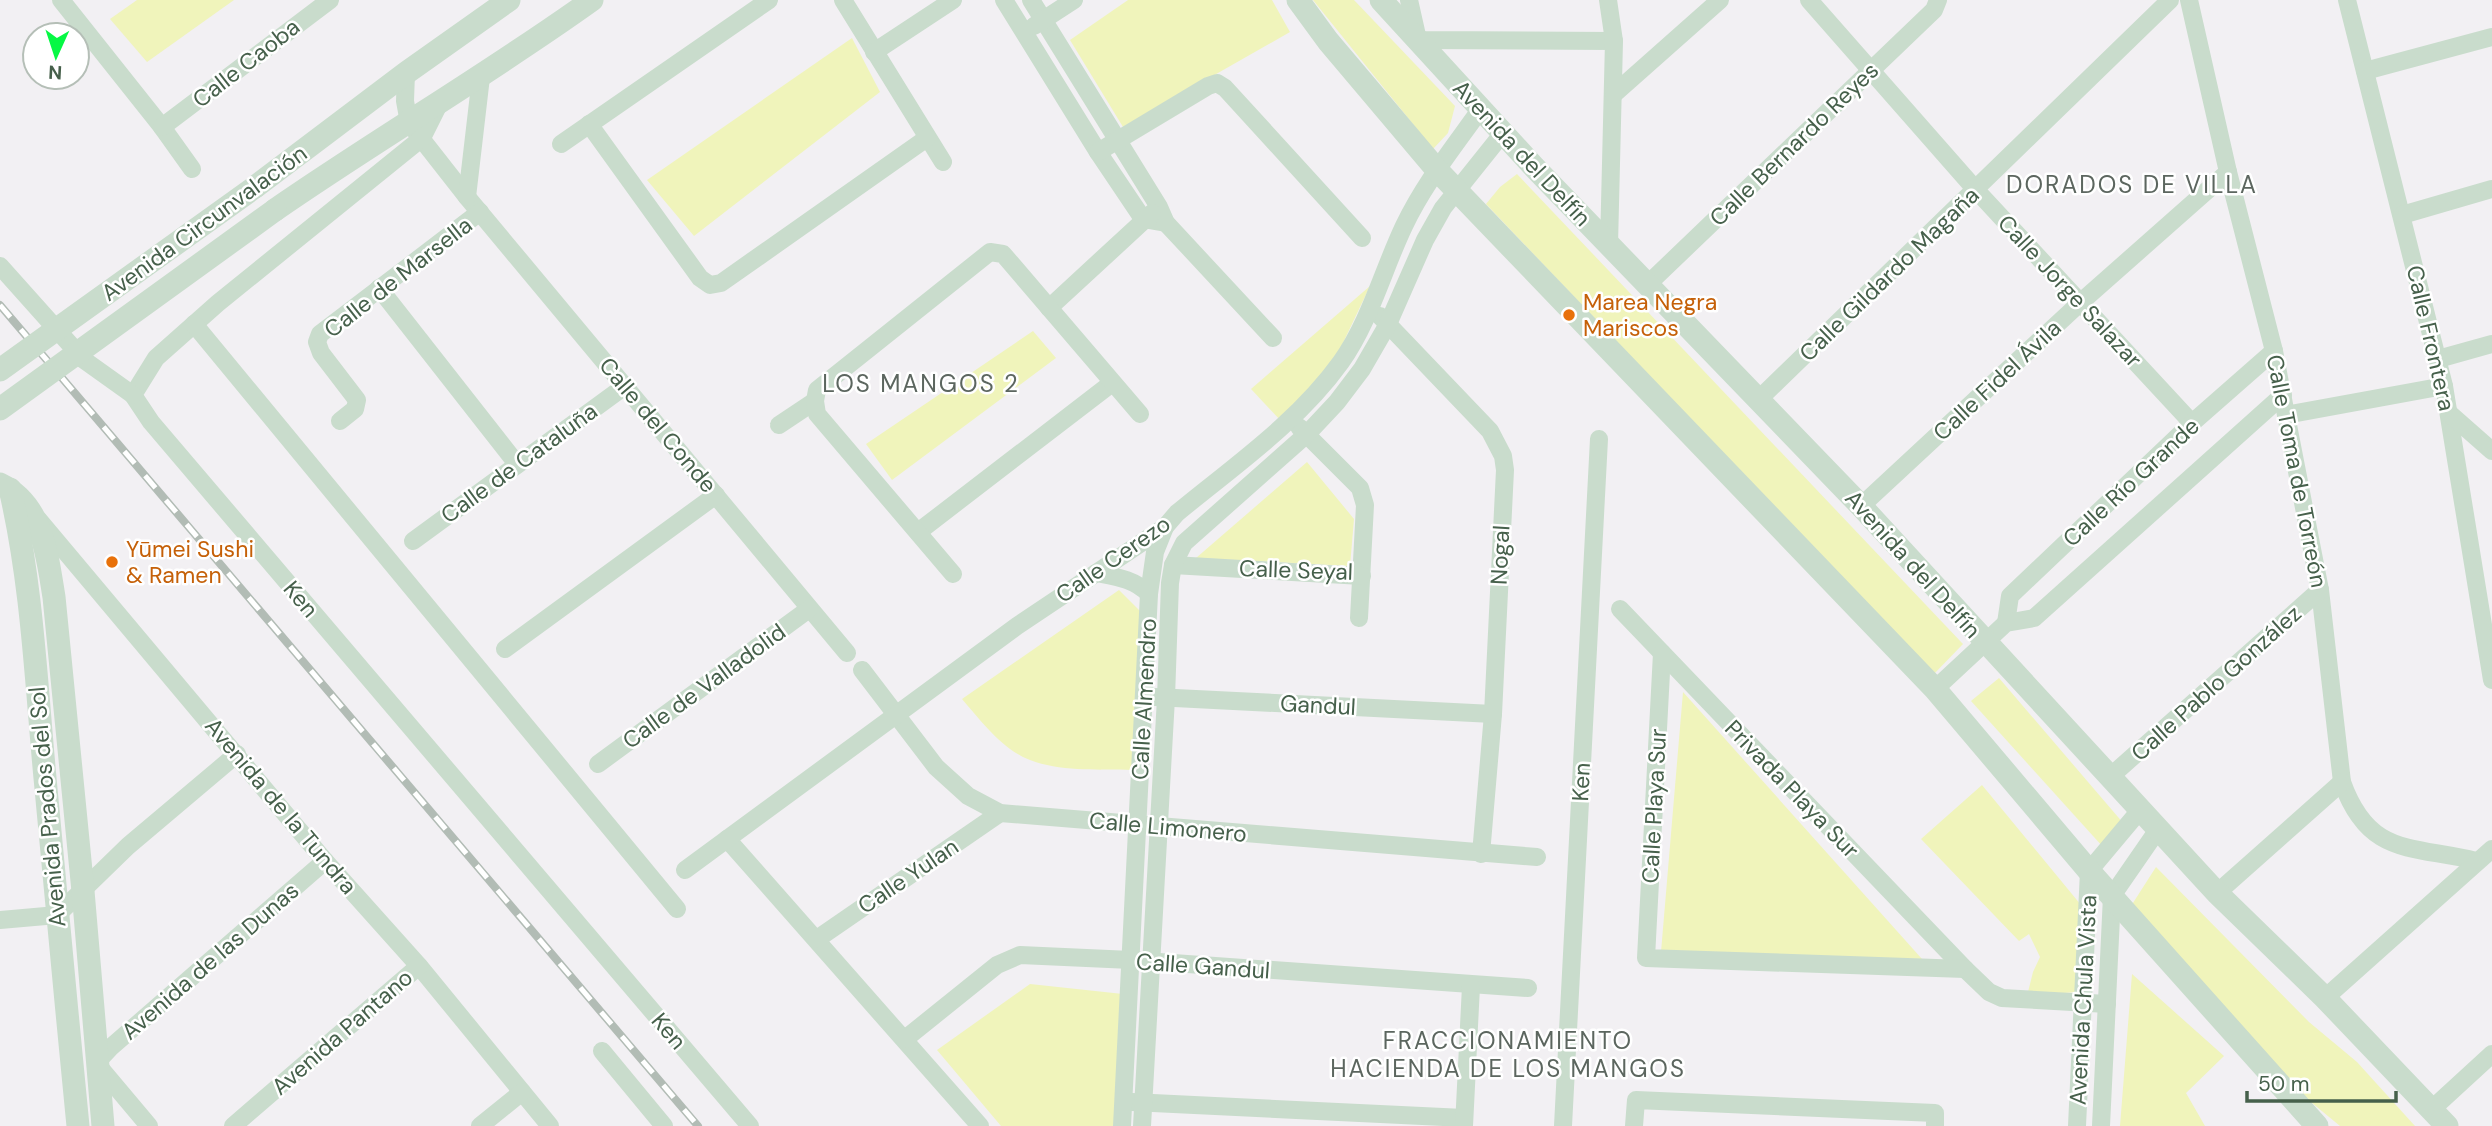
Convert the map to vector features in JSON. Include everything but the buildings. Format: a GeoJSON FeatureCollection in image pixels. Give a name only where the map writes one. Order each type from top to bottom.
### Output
{"type":"FeatureCollection","features":[{"type":"Feature","properties":{"kind":"street"},"geometry":{"type":"LineString","coordinates":[[61,0],[192,169]]}},
{"type":"Feature","properties":{"kind":"street","name":"Calle Caoba"},"geometry":{"type":"LineString","coordinates":[[162,127],[330,0]]}},
{"type":"Feature","properties":{"kind":"street","name":"Avenida Circunvalación"},"geometry":{"type":"LineString","coordinates":[[0,370],[509,0]]}},
{"type":"Feature","properties":{"kind":"street","name":"Avenida Circunvalación"},"geometry":{"type":"LineString","coordinates":[[0,409],[329,173],[416,131],[439,104],[592,0]]}},
{"type":"Feature","properties":{"kind":"street"},"geometry":{"type":"LineString","coordinates":[[561,144],[769,0]]}},
{"type":"Feature","properties":{"kind":"street"},"geometry":{"type":"LineString","coordinates":[[843,0],[943,162]]}},
{"type":"Feature","properties":{"kind":"street"},"geometry":{"type":"LineString","coordinates":[[874,52],[953,0]]}},
{"type":"Feature","properties":{"kind":"street"},"geometry":{"type":"LineString","coordinates":[[1004,0],[1143,219]]}},
{"type":"Feature","properties":{"kind":"street"},"geometry":{"type":"LineString","coordinates":[[1031,0],[1163,215],[1273,338]]}},
{"type":"Feature","properties":{"kind":"street"},"geometry":{"type":"LineString","coordinates":[[1025,32],[1074,0]]}},
{"type":"Feature","properties":{"kind":"street"},"geometry":{"type":"LineString","coordinates":[[1298,0],[1328,41],[1437,170],[1935,689],[2089,871],[2317,1126]]}},
{"type":"Feature","properties":{"kind":"street","name":"Avenida del Delfín"},"geometry":{"type":"LineString","coordinates":[[1381,0],[1480,110],[1861,506],[2217,893],[2325,998],[2439,1117]]}},
{"type":"Feature","properties":{"kind":"street"},"geometry":{"type":"LineString","coordinates":[[1409,0],[1418,40],[1614,41]]}},
{"type":"Feature","properties":{"kind":"street"},"geometry":{"type":"LineString","coordinates":[[1608,0],[1614,41],[1609,245]]}},
{"type":"Feature","properties":{"kind":"street"},"geometry":{"type":"LineString","coordinates":[[1614,94],[1720,0]]}},
{"type":"Feature","properties":{"kind":"street","name":"Calle Jorge Salazar"},"geometry":{"type":"LineString","coordinates":[[1809,0],[1976,190],[2192,423]]}},
{"type":"Feature","properties":{"kind":"street","name":"Calle Bernardo Reyes"},"geometry":{"type":"LineString","coordinates":[[1647,285],[1934,10],[1938,0]]}},
{"type":"Feature","properties":{"kind":"street","name":"Calle Gildardo Magaña"},"geometry":{"type":"LineString","coordinates":[[1758,400],[2170,0]]}},
{"type":"Feature","properties":{"kind":"street","name":"Calle Toma de Torreón"},"geometry":{"type":"LineString","coordinates":[[2189,0],[2283,395],[2320,590],[2342,782],[2351,806],[2372,832],[2396,846],[2476,861]]}},
{"type":"Feature","properties":{"kind":"street","name":"Calle Frontera"},"geometry":{"type":"LineString","coordinates":[[2347,0],[2444,386],[2492,675]]}},
{"type":"Feature","properties":{"kind":"street"},"geometry":{"type":"LineString","coordinates":[[2365,71],[2492,37]]}},
{"type":"Feature","properties":{"kind":"street"},"geometry":{"type":"LineString","coordinates":[[406,73],[405,101],[416,131],[467,197]]}},
{"type":"Feature","properties":{"kind":"street"},"geometry":{"type":"LineString","coordinates":[[467,197],[481,77]]}},
{"type":"Feature","properties":{"kind":"street"},"geometry":{"type":"LineString","coordinates":[[1098,152],[1217,83],[1225,88],[1362,238]]}},
{"type":"Feature","properties":{"kind":"street","name":"Avenida del Delfín"},"geometry":{"type":"LineString","coordinates":[[1437,170],[1480,110]]}},
{"type":"Feature","properties":{"kind":"street"},"geometry":{"type":"LineString","coordinates":[[589,124],[700,278],[710,285],[721,284],[927,138]]}},
{"type":"Feature","properties":{"kind":"street"},"geometry":{"type":"LineString","coordinates":[[133,395],[156,358],[416,131]]}},
{"type":"Feature","properties":{"kind":"street","name":"Avenida del Delfín"},"geometry":{"type":"LineString","coordinates":[[1457,190],[1503,133]]}},
{"type":"Feature","properties":{"kind":"street","name":"Calle Cerezo"},"geometry":{"type":"LineString","coordinates":[[685,870],[1017,626],[1166,527],[1177,513],[1291,419],[1321,388],[1343,359],[1371,306],[1404,226],[1437,170]]}},
{"type":"Feature","properties":{"kind":"street","name":"Calle Fidel Ávila"},"geometry":{"type":"LineString","coordinates":[[1861,506],[2081,302],[2228,172]]}},
{"type":"Feature","properties":{"kind":"street","name":"Calle Cerezo"},"geometry":{"type":"LineString","coordinates":[[1184,543],[1307,433],[1346,391],[1388,324],[1425,240],[1457,190]]}},
{"type":"Feature","properties":{"kind":"street"},"geometry":{"type":"LineString","coordinates":[[2402,215],[2492,190]]}},
{"type":"Feature","properties":{"kind":"street","name":"Calle del Conde"},"geometry":{"type":"LineString","coordinates":[[467,197],[847,653]]}},
{"type":"Feature","properties":{"kind":"street","name":"Calle de Marsella"},"geometry":{"type":"LineString","coordinates":[[340,421],[355,409],[357,400],[321,353],[317,342],[320,334],[480,212]]}},
{"type":"Feature","properties":{"kind":"street"},"geometry":{"type":"LineString","coordinates":[[1049,308],[1143,219],[1163,215]]}},
{"type":"Feature","properties":{"kind":"street"},"geometry":{"type":"LineString","coordinates":[[953,574],[817,414],[817,390],[990,252],[1003,254],[1140,414]]}},
{"type":"Feature","properties":{"kind":"street","name":"Ken"},"geometry":{"type":"LineString","coordinates":[[0,266],[84,360],[133,395],[169,443],[750,1126]]}},
{"type":"Feature","properties":{"kind":"street"},"geometry":{"type":"LineString","coordinates":[[379,288],[517,464]]}},
{"type":"Feature","properties":{"kind":"street","name":"Nogal"},"geometry":{"type":"LineString","coordinates":[[1371,306],[1490,431],[1503,456],[1505,470],[1493,714],[1481,854]]}},
{"type":"Feature","properties":{"kind":"street"},"geometry":{"type":"LineString","coordinates":[[194,324],[677,909]]}},
{"type":"Feature","properties":{"kind":"street"},"geometry":{"type":"LineString","coordinates":[[2438,359],[2492,344]]}},
{"type":"Feature","properties":{"kind":"street","name":"Calle Río Grande"},"geometry":{"type":"LineString","coordinates":[[2006,623],[2010,596],[2192,423],[2274,351]]}},
{"type":"Feature","properties":{"kind":"street"},"geometry":{"type":"LineString","coordinates":[[918,532],[1112,383]]}},
{"type":"Feature","properties":{"kind":"street","name":"Calle de Cataluña"},"geometry":{"type":"LineString","coordinates":[[413,541],[625,386]]}},
{"type":"Feature","properties":{"kind":"street"},"geometry":{"type":"LineString","coordinates":[[2286,415],[2444,386]]}},
{"type":"Feature","properties":{"kind":"street","name":"Calle Río Grande"},"geometry":{"type":"LineString","coordinates":[[1935,689],[2006,623],[2034,618],[2283,395]]}},
{"type":"Feature","properties":{"kind":"street"},"geometry":{"type":"LineString","coordinates":[[779,425],[815,401]]}},
{"type":"Feature","properties":{"kind":"street"},"geometry":{"type":"LineString","coordinates":[[2450,414],[2492,451]]}},
{"type":"Feature","properties":{"kind":"street","name":"Calle Seyal"},"geometry":{"type":"LineString","coordinates":[[1173,565],[1362,576],[1365,505],[1360,488],[1291,419]]}},
{"type":"Feature","properties":{"kind":"street","name":"Ken"},"geometry":{"type":"LineString","coordinates":[[1563,1126],[1599,439]]}},
{"type":"Feature","properties":{"kind":"street","name":"Avenida de la Tundra"},"geometry":{"type":"LineString","coordinates":[[5,486],[32,510],[325,861],[419,966],[550,1126]]}},
{"type":"Feature","properties":{"kind":"street","name":"Avenida Prados del Sol"},"geometry":{"type":"LineString","coordinates":[[5,486],[22,543],[30,609],[78,1126]]}},
{"type":"Feature","properties":{"kind":"street"},"geometry":{"type":"LineString","coordinates":[[505,649],[716,495]]}},
{"type":"Feature","properties":{"kind":"street","name":"Avenida Prados del Sol"},"geometry":{"type":"LineString","coordinates":[[32,510],[46,549],[54,597],[103,1126]]}},
{"type":"Feature","properties":{"kind":"street","name":"Calle Almendro"},"geometry":{"type":"LineString","coordinates":[[1122,1126],[1149,594],[1155,552],[1166,527]]}},
{"type":"Feature","properties":{"kind":"street","name":"Calle Almendro"},"geometry":{"type":"LineString","coordinates":[[1142,1126],[1170,583],[1173,565],[1184,543]]}},
{"type":"Feature","properties":{"kind":"street"},"geometry":{"type":"LineString","coordinates":[[1096,573],[1125,578],[1139,584],[1149,594]]}},
{"type":"Feature","properties":{"kind":"street"},"geometry":{"type":"LineString","coordinates":[[1359,618],[1362,576]]}},
{"type":"Feature","properties":{"kind":"street","name":"Calle Pablo González"},"geometry":{"type":"LineString","coordinates":[[2111,776],[2320,590]]}},
{"type":"Feature","properties":{"kind":"street","name":"Calle de Valladolid"},"geometry":{"type":"LineString","coordinates":[[598,764],[810,609]]}},
{"type":"Feature","properties":{"kind":"street","name":"Privada Playa Sur"},"geometry":{"type":"LineString","coordinates":[[1620,609],[1989,992],[2002,998],[2107,1004]]}},
{"type":"Feature","properties":{"kind":"street","name":"Calle Playa Sur"},"geometry":{"type":"LineString","coordinates":[[1662,653],[1646,958],[1965,969]]}},
{"type":"Feature","properties":{"kind":"street","name":"Calle Limonero"},"geometry":{"type":"LineString","coordinates":[[862,670],[936,767],[968,796],[1000,813],[1537,857]]}},
{"type":"Feature","properties":{"kind":"street","name":"Gandul"},"geometry":{"type":"LineString","coordinates":[[1144,696],[1493,714]]}},
{"type":"Feature","properties":{"kind":"street"},"geometry":{"type":"LineString","coordinates":[[0,920],[57,915],[128,846],[237,754]]}},
{"type":"Feature","properties":{"kind":"street"},"geometry":{"type":"LineString","coordinates":[[2217,893],[2342,782]]}},
{"type":"Feature","properties":{"kind":"street","name":"Avenida Chula Vista"},"geometry":{"type":"LineString","coordinates":[[2077,1126],[2089,871],[2141,809]]}},
{"type":"Feature","properties":{"kind":"street","name":"Calle Yulan"},"geometry":{"type":"LineString","coordinates":[[817,939],[1000,813]]}},
{"type":"Feature","properties":{"kind":"street","name":"Avenida Chula Vista"},"geometry":{"type":"LineString","coordinates":[[2101,1126],[2112,896],[2159,828]]}},
{"type":"Feature","properties":{"kind":"street"},"geometry":{"type":"LineString","coordinates":[[727,839],[980,1126]]}},
{"type":"Feature","properties":{"kind":"street"},"geometry":{"type":"LineString","coordinates":[[2325,998],[2492,849]]}},
{"type":"Feature","properties":{"kind":"street","name":"Avenida de las Dunas"},"geometry":{"type":"LineString","coordinates":[[96,1063],[325,861]]}},
{"type":"Feature","properties":{"kind":"street","name":"Calle Gandul"},"geometry":{"type":"LineString","coordinates":[[905,1039],[998,965],[1020,956],[1130,960],[1528,988]]}},
{"type":"Feature","properties":{"kind":"street","name":"Avenida Pantano"},"geometry":{"type":"LineString","coordinates":[[233,1126],[419,966]]}},
{"type":"Feature","properties":{"kind":"street"},"geometry":{"type":"LineString","coordinates":[[1123,1102],[1143,1101],[1464,1122],[1471,986]]}},
{"type":"Feature","properties":{"kind":"street"},"geometry":{"type":"LineString","coordinates":[[602,1051],[664,1126]]}},
{"type":"Feature","properties":{"kind":"street"},"geometry":{"type":"LineString","coordinates":[[2439,1117],[2492,1055]]}},
{"type":"Feature","properties":{"kind":"street"},"geometry":{"type":"LineString","coordinates":[[72,1062],[96,1063],[149,1126]]}},
{"type":"Feature","properties":{"kind":"street"},"geometry":{"type":"LineString","coordinates":[[480,1126],[522,1092]]}},
{"type":"Feature","properties":{"kind":"street"},"geometry":{"type":"LineString","coordinates":[[1634,1126],[1636,1100],[1935,1113],[1935,1126]]}},
{"type":"Feature","properties":{"kind":"green space"},"geometry":{"type":"Polygon","coordinates":[[[137,0],[234,0],[147,62],[110,19],[137,0]]]}},
{"type":"Feature","properties":{"kind":"green space"},"geometry":{"type":"Polygon","coordinates":[[[1128,0],[1272,0],[1290,32],[1123,127],[1070,40],[1128,0]]]}},
{"type":"Feature","properties":{"kind":"green space"},"geometry":{"type":"Polygon","coordinates":[[[1313,0],[1354,0],[1455,106],[1448,133],[1433,149],[1313,0]]]}},
{"type":"Feature","properties":{"kind":"green space"},"geometry":{"type":"Polygon","coordinates":[[[852,38],[880,92],[694,236],[647,180],[852,38]]]}},
{"type":"Feature","properties":{"kind":"green space"},"geometry":{"type":"Polygon","coordinates":[[[1517,174],[1963,644],[1933,675],[1486,204],[1500,187],[1517,174]]]}},
{"type":"Feature","properties":{"kind":"green space"},"geometry":{"type":"Polygon","coordinates":[[[1370,286],[1324,383],[1281,421],[1251,389],[1370,286]]]}},
{"type":"Feature","properties":{"kind":"green space"},"geometry":{"type":"Polygon","coordinates":[[[1033,331],[1056,358],[892,480],[866,444],[1033,331]]]}},
{"type":"Feature","properties":{"kind":"green space"},"geometry":{"type":"Polygon","coordinates":[[[1307,462],[1354,519],[1350,566],[1196,558],[1307,462]]]}},
{"type":"Feature","properties":{"kind":"green space"},"geometry":{"type":"Polygon","coordinates":[[[1119,590],[1142,613],[1132,770],[1067,768],[1042,764],[1020,756],[993,734],[962,699],[1119,590]]]}},
{"type":"Feature","properties":{"kind":"green space"},"geometry":{"type":"Polygon","coordinates":[[[1999,678],[2124,824],[2103,847],[1971,701],[1999,678]]]}},
{"type":"Feature","properties":{"kind":"green space"},"geometry":{"type":"Polygon","coordinates":[[[1683,692],[1922,959],[1661,952],[1683,692]]]}},
{"type":"Feature","properties":{"kind":"green space"},"geometry":{"type":"Polygon","coordinates":[[[1982,785],[2081,905],[2077,992],[2027,996],[2040,957],[2029,934],[2019,941],[1921,839],[1982,785]]]}},
{"type":"Feature","properties":{"kind":"green space"},"geometry":{"type":"Polygon","coordinates":[[[2156,867],[2309,1022],[2357,1062],[2415,1126],[2340,1126],[2271,1069],[2131,906],[2156,867]]]}},
{"type":"Feature","properties":{"kind":"green space"},"geometry":{"type":"Polygon","coordinates":[[[2132,974],[2224,1056],[2186,1093],[2205,1126],[2120,1126],[2132,974]]]}},
{"type":"Feature","properties":{"kind":"green space"},"geometry":{"type":"Polygon","coordinates":[[[1030,984],[1123,994],[1117,1126],[1001,1126],[937,1050],[1030,984]]]}},
{"type":"Feature","properties":{"kind":"railway"},"geometry":{"type":"LineString","coordinates":[[0,305],[698,1126]]}},
{"type":"Feature","properties":{"kind":"place","name":"Marea Negra Mariscos"},"geometry":{"type":"Point","coordinates":[1569,315]}},
{"type":"Feature","properties":{"kind":"place","name":"Yūmei Sushi & Ramen"},"geometry":{"type":"Point","coordinates":[112,562]}},
{"type":"Feature","properties":{"kind":"district","name":"DORADOS DE VILLA"},"geometry":{"type":"Point","coordinates":[2132,184]}},
{"type":"Feature","properties":{"kind":"district","name":"LOS MANGOS 2"},"geometry":{"type":"Point","coordinates":[921,383]}},
{"type":"Feature","properties":{"kind":"district","name":"FRACCIONAMIENTO HACIENDA DE LOS MANGOS"},"geometry":{"type":"Point","coordinates":[1508,1054]}}]}
